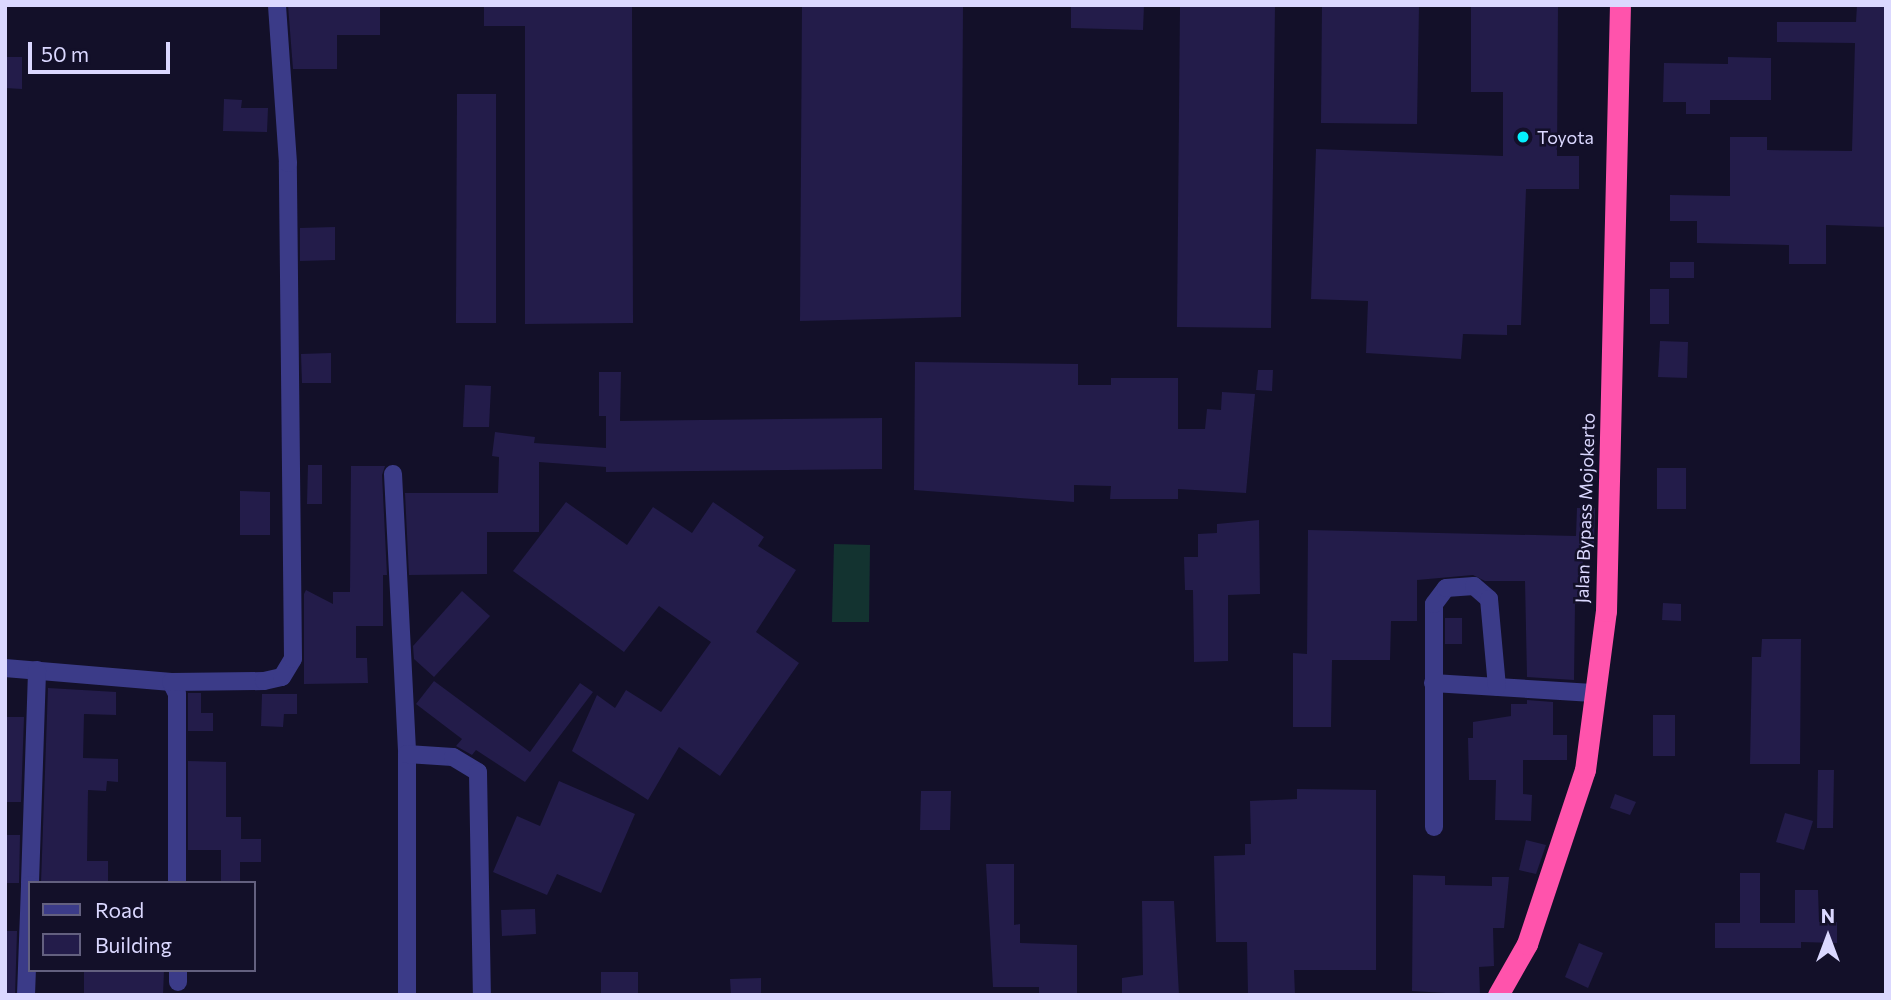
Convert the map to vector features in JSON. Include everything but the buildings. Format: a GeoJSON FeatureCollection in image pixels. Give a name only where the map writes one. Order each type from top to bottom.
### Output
{"type":"FeatureCollection","features":[{"type":"Feature","properties":{"kind":"highway","name":"Jalan Bypass Mojokerto"},"geometry":{"type":"LineString","coordinates":[[1498,995],[1527,944],[1585,770],[1593,693],[1606,611],[1620,5]]}},
{"type":"Feature","properties":{"kind":"street"},"geometry":{"type":"LineString","coordinates":[[5,668],[171,682],[264,681],[282,677],[293,659],[288,163],[277,5]]}},
{"type":"Feature","properties":{"kind":"street"},"geometry":{"type":"LineString","coordinates":[[393,474],[407,754],[407,995]]}},
{"type":"Feature","properties":{"kind":"street"},"geometry":{"type":"LineString","coordinates":[[1434,827],[1433,683],[1436,597],[1446,588],[1467,585],[1480,589],[1489,599],[1497,687]]}},
{"type":"Feature","properties":{"kind":"street"},"geometry":{"type":"LineString","coordinates":[[30,881],[37,670]]}},
{"type":"Feature","properties":{"kind":"street"},"geometry":{"type":"LineString","coordinates":[[171,682],[177,694],[177,881]]}},
{"type":"Feature","properties":{"kind":"street"},"geometry":{"type":"LineString","coordinates":[[1433,683],[1593,693]]}},
{"type":"Feature","properties":{"kind":"street"},"geometry":{"type":"LineString","coordinates":[[407,754],[453,757],[478,772],[482,995]]}},
{"type":"Feature","properties":{"kind":"street"},"geometry":{"type":"LineString","coordinates":[[26,995],[28,940]]}},
{"type":"Feature","properties":{"kind":"green space"},"geometry":{"type":"Polygon","coordinates":[[[834,544],[870,545],[869,622],[832,622],[834,544]]]}},
{"type":"Feature","properties":{"kind":"place","name":"Toyota"},"geometry":{"type":"Point","coordinates":[1523,137]}}]}
